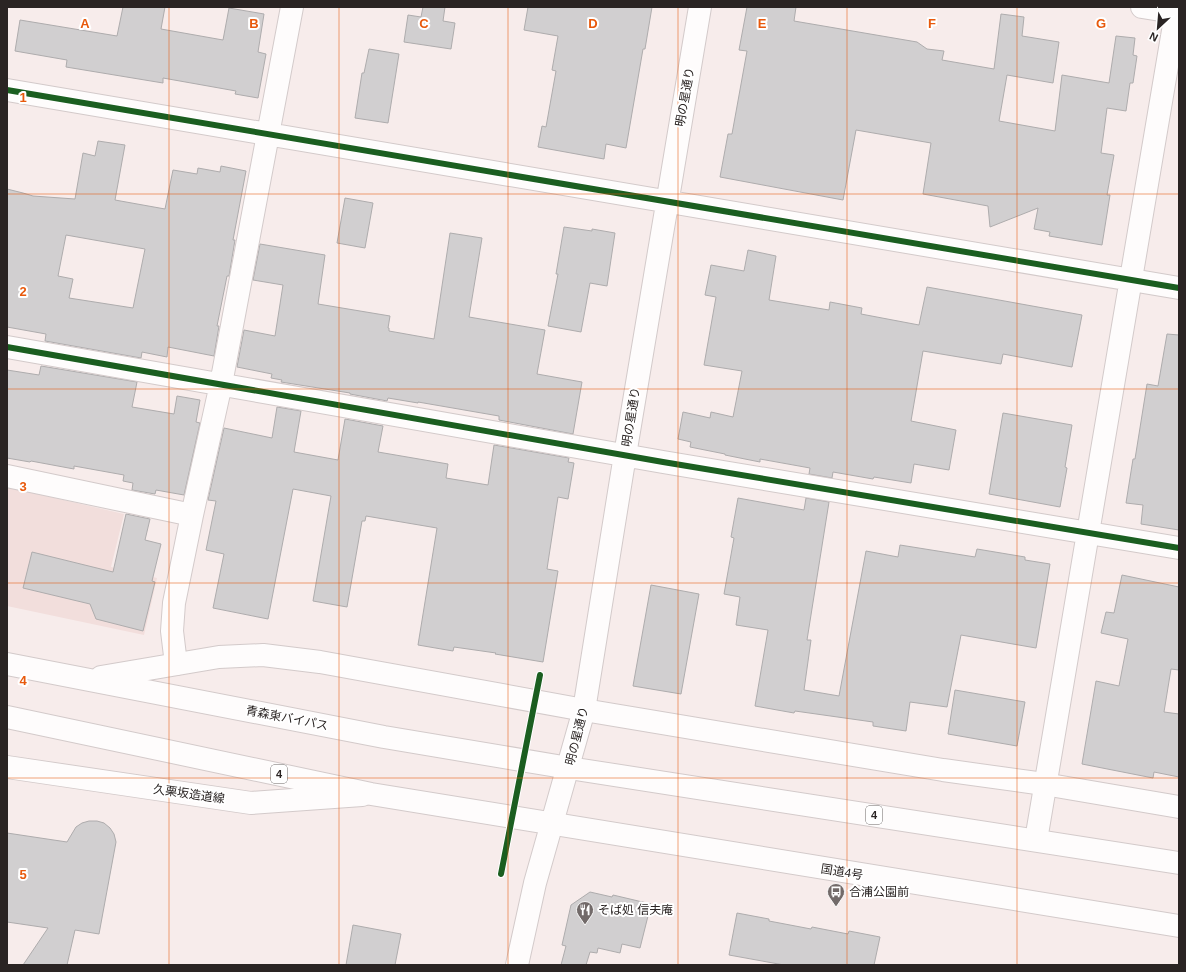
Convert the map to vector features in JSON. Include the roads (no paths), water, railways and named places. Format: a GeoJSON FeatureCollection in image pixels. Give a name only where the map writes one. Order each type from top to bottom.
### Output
{"type":"FeatureCollection","features":[{"type":"Feature","properties":{"kind":"main road"},"geometry":{"type":"LineString","coordinates":[[176,664],[172,631],[174,603],[221,384],[292,7]]}},
{"type":"Feature","properties":{"kind":"main road","name":"明の星通り"},"geometry":{"type":"LineString","coordinates":[[517,965],[535,883],[584,710],[700,7]]}},
{"type":"Feature","properties":{"kind":"main road"},"geometry":{"type":"LineString","coordinates":[[1036,840],[1044,784],[1178,11],[1142,7]]}},
{"type":"Feature","properties":{"kind":"main road"},"geometry":{"type":"LineString","coordinates":[[7,90],[1179,288]]}},
{"type":"Feature","properties":{"kind":"main road"},"geometry":{"type":"LineString","coordinates":[[7,347],[625,455],[1179,548]]}},
{"type":"Feature","properties":{"kind":"main road"},"geometry":{"type":"LineString","coordinates":[[7,476],[192,515]]}},
{"type":"Feature","properties":{"kind":"main road"},"geometry":{"type":"LineString","coordinates":[[88,680],[219,657],[263,655],[320,662],[584,710],[943,770],[1044,784],[1179,807]]}},
{"type":"Feature","properties":{"kind":"main road","name":"青森東バイパス"},"geometry":{"type":"LineString","coordinates":[[7,664],[384,737],[568,768]]}},
{"type":"Feature","properties":{"kind":"main road","name":"4"},"geometry":{"type":"LineString","coordinates":[[7,717],[371,794],[552,824]]}},
{"type":"Feature","properties":{"kind":"main road","name":"久栗坂造道線"},"geometry":{"type":"LineString","coordinates":[[7,767],[251,803],[371,794]]}},
{"type":"Feature","properties":{"kind":"main road","name":"4"},"geometry":{"type":"LineString","coordinates":[[568,768],[1179,863]]}},
{"type":"Feature","properties":{"kind":"main road","name":"国道4号"},"geometry":{"type":"LineString","coordinates":[[552,824],[1179,926]]}},
{"type":"Feature","properties":{"kind":"place","name":"合浦公園前"},"geometry":{"type":"Point","coordinates":[836,907]}},
{"type":"Feature","properties":{"kind":"place","name":"そば処 信夫庵"},"geometry":{"type":"Point","coordinates":[585,925]}}]}
